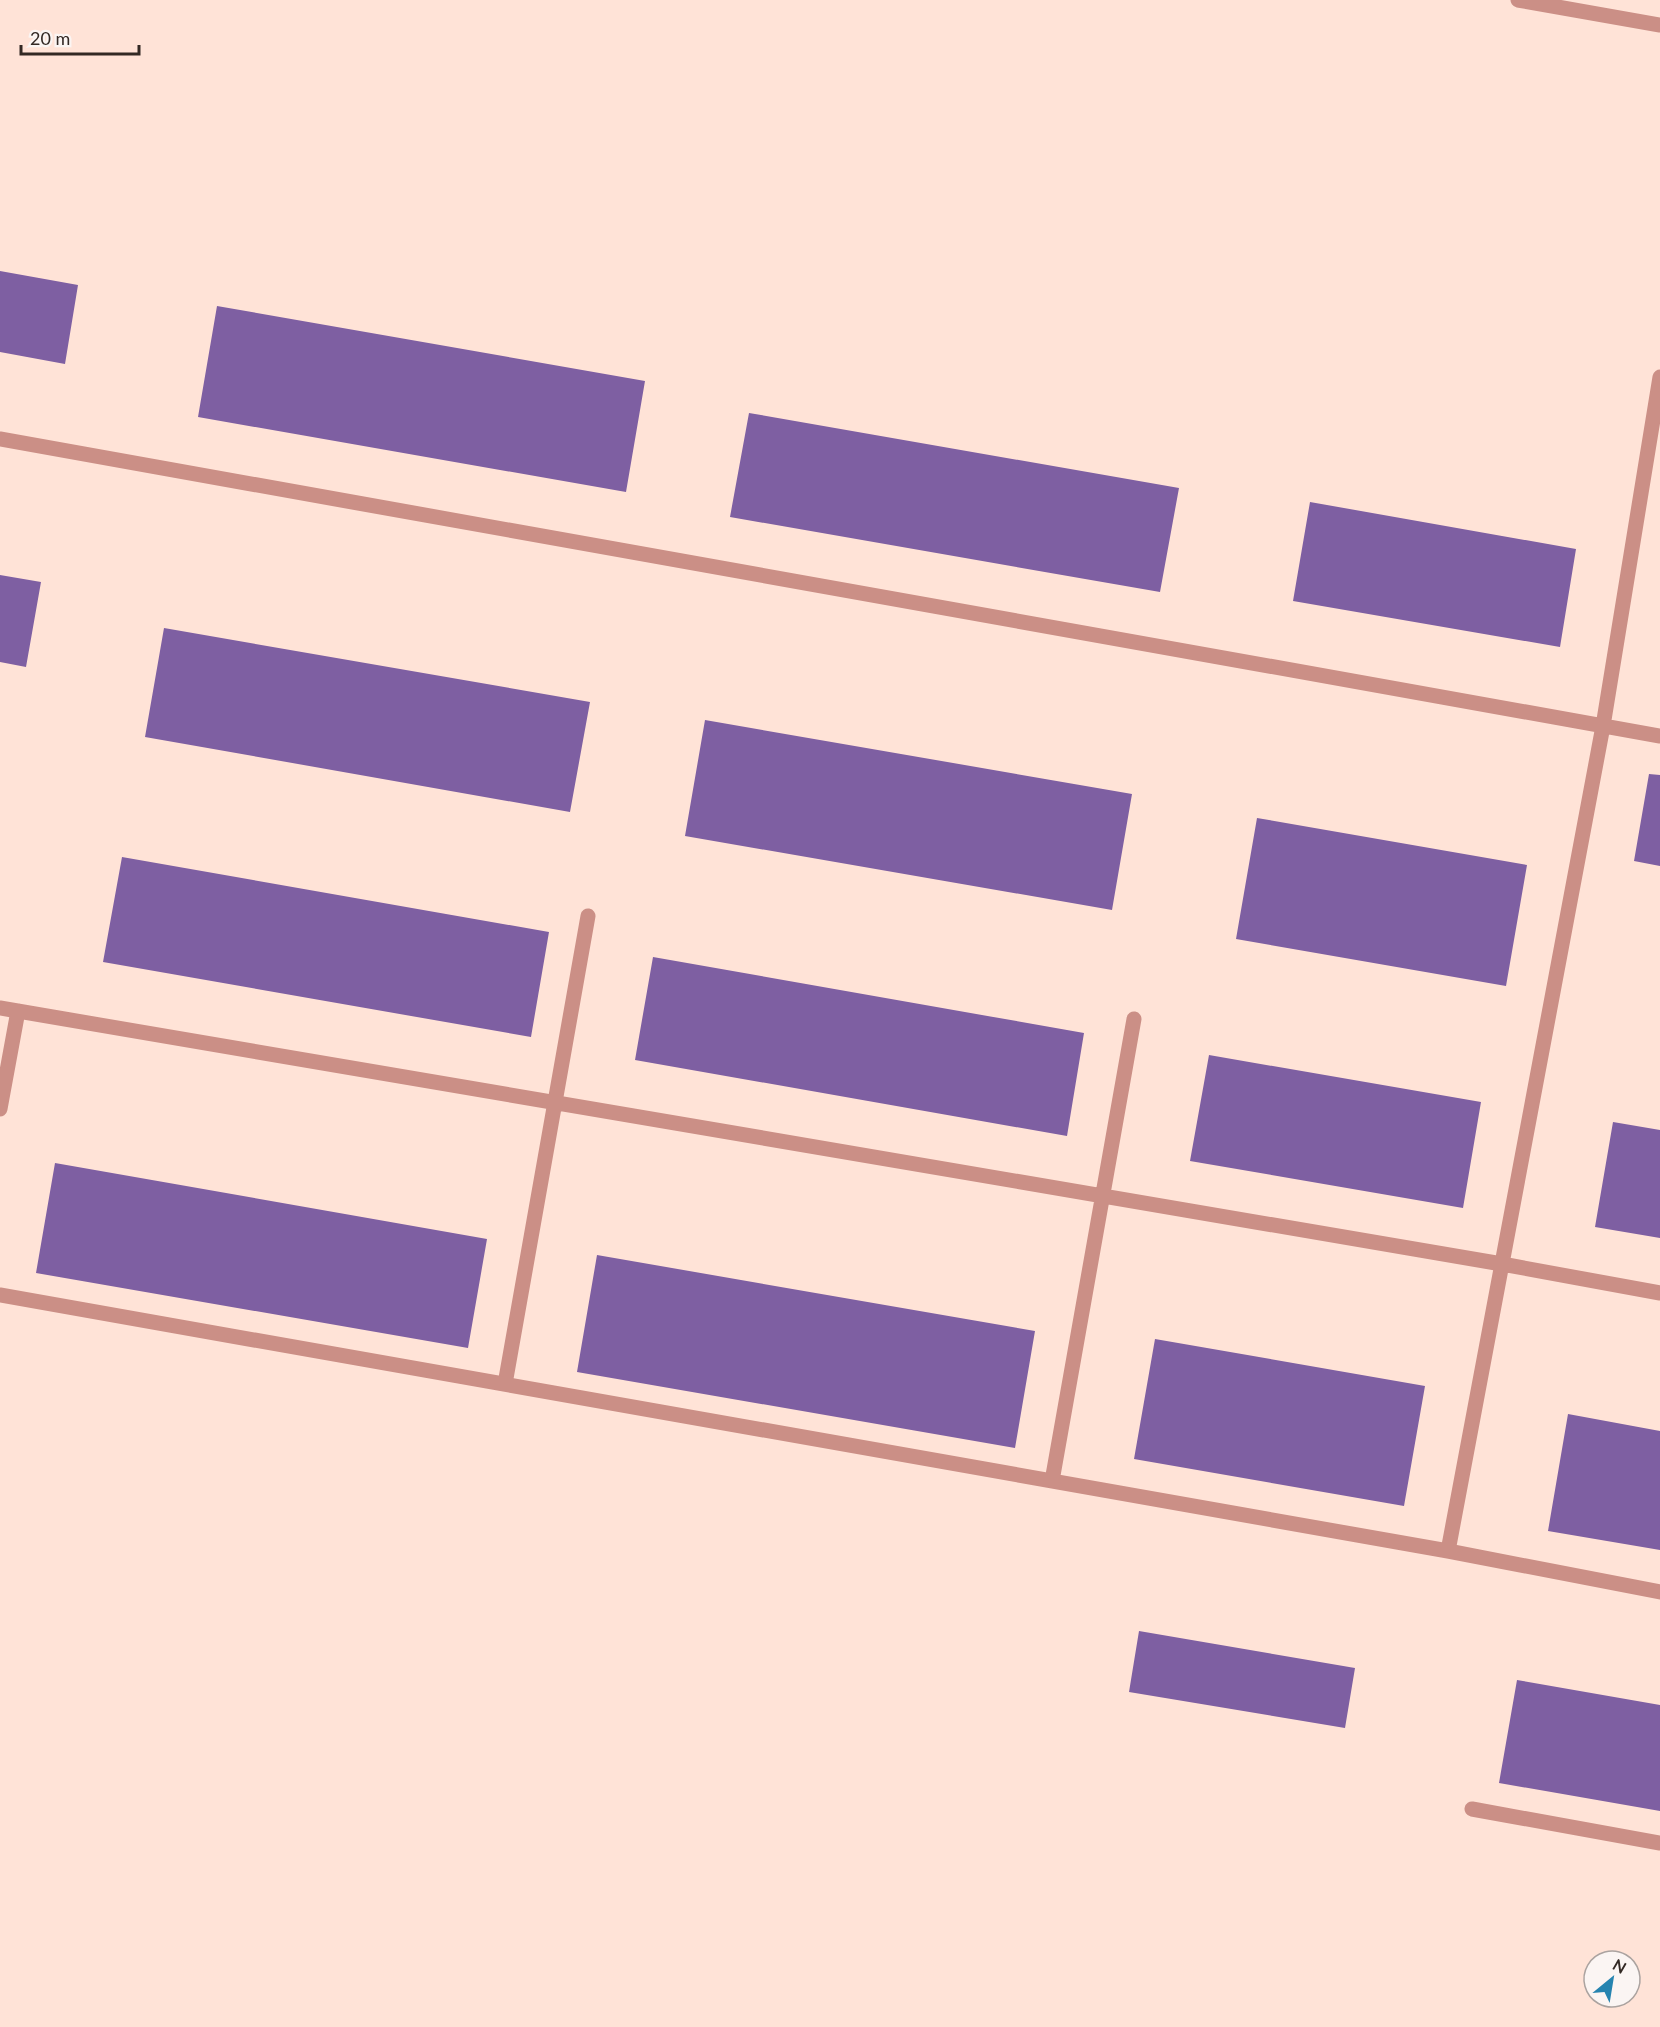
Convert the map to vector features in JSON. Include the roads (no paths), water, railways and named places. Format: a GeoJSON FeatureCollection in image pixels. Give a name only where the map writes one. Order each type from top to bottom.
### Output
{"type":"FeatureCollection","features":[{"type":"Feature","properties":{"kind":"lane"},"geometry":{"type":"LineString","coordinates":[[1518,0],[1660,25]]}},
{"type":"Feature","properties":{"kind":"lane"},"geometry":{"type":"LineString","coordinates":[[1448,1551],[1604,726],[1660,377]]}},
{"type":"Feature","properties":{"kind":"lane"},"geometry":{"type":"LineString","coordinates":[[0,439],[1660,736]]}},
{"type":"Feature","properties":{"kind":"lane"},"geometry":{"type":"LineString","coordinates":[[505,1384],[588,916]]}},
{"type":"Feature","properties":{"kind":"lane"},"geometry":{"type":"LineString","coordinates":[[0,1008],[1502,1264],[1660,1293]]}},
{"type":"Feature","properties":{"kind":"lane"},"geometry":{"type":"LineString","coordinates":[[0,1109],[18,1011]]}},
{"type":"Feature","properties":{"kind":"lane"},"geometry":{"type":"LineString","coordinates":[[1053,1481],[1134,1019]]}},
{"type":"Feature","properties":{"kind":"lane"},"geometry":{"type":"LineString","coordinates":[[0,1295],[1448,1551],[1660,1592]]}},
{"type":"Feature","properties":{"kind":"lane"},"geometry":{"type":"LineString","coordinates":[[1472,1809],[1660,1843]]}}]}
